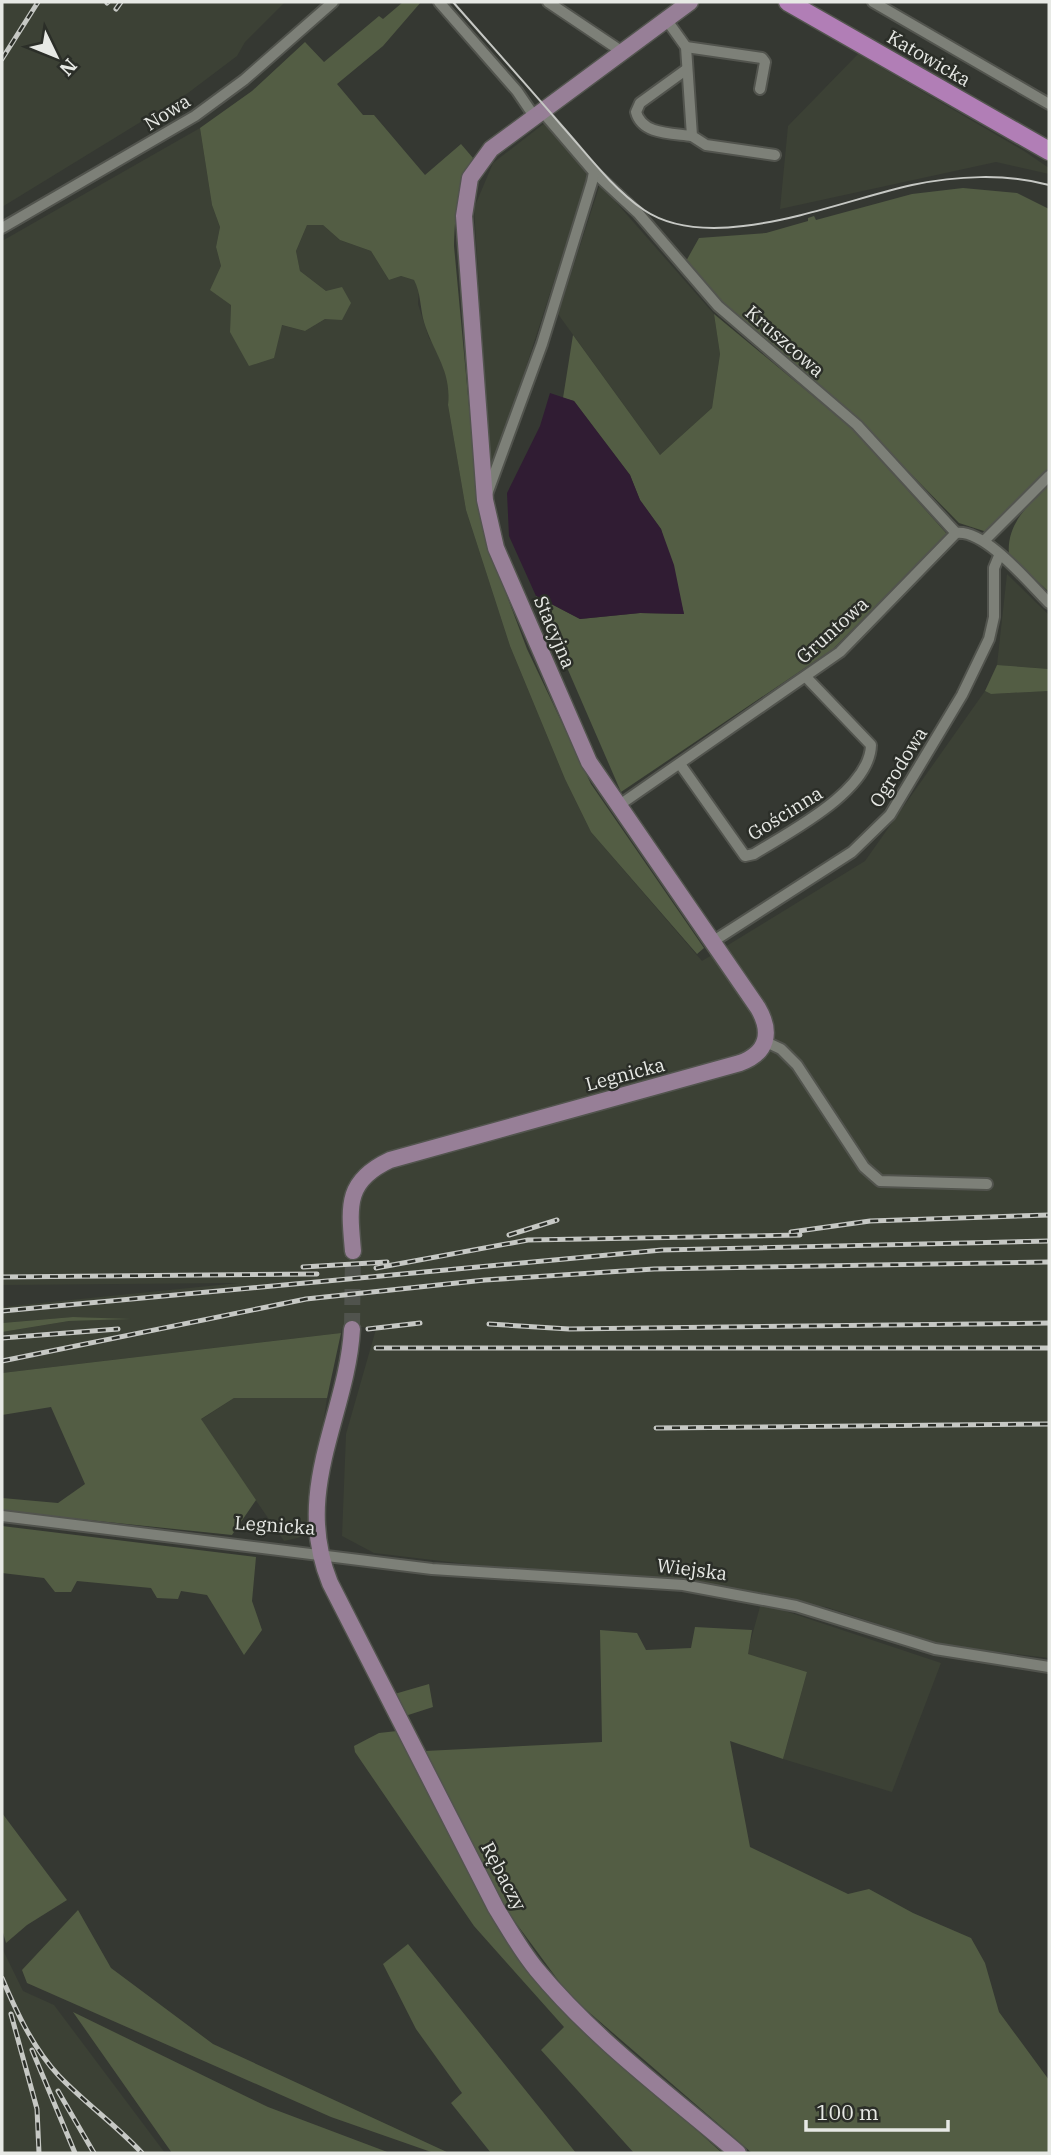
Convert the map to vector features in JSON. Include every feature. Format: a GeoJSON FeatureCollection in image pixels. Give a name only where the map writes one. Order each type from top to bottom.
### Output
{"type":"FeatureCollection","features":[{"type":"Feature","properties":{"kind":"main road","name":"Katowicka"},"geometry":{"type":"LineString","coordinates":[[788,2],[1049,152]]}},
{"type":"Feature","properties":{"kind":"street","name":"Nowa"},"geometry":{"type":"LineString","coordinates":[[2,228],[195,116],[244,80],[333,2]]}},
{"type":"Feature","properties":{"kind":"street","name":"Kruszcowa"},"geometry":{"type":"LineString","coordinates":[[439,2],[537,113],[638,213],[718,306],[857,425],[956,533]]}},
{"type":"Feature","properties":{"kind":"street"},"geometry":{"type":"LineString","coordinates":[[548,2],[621,51]]}},
{"type":"Feature","properties":{"kind":"street","name":"Stacyjna"},"geometry":{"type":"LineString","coordinates":[[690,2],[486,153],[470,178],[464,216],[485,500],[496,548],[589,762],[763,1016],[767,1028],[766,1042]]}},
{"type":"Feature","properties":{"kind":"street"},"geometry":{"type":"LineString","coordinates":[[873,2],[1049,104]]}},
{"type":"Feature","properties":{"kind":"street"},"geometry":{"type":"LineString","coordinates":[[666,19],[686,47],[692,136]]}},
{"type":"Feature","properties":{"kind":"street"},"geometry":{"type":"LineString","coordinates":[[686,47],[762,58],[765,62],[760,89]]}},
{"type":"Feature","properties":{"kind":"street"},"geometry":{"type":"LineString","coordinates":[[687,69],[640,103],[636,112],[639,121],[649,129],[692,136],[706,145],[775,155]]}},
{"type":"Feature","properties":{"kind":"street"},"geometry":{"type":"LineString","coordinates":[[485,500],[542,344],[594,172]]}},
{"type":"Feature","properties":{"kind":"street"},"geometry":{"type":"LineString","coordinates":[[984,541],[1049,476]]}},
{"type":"Feature","properties":{"kind":"street"},"geometry":{"type":"LineString","coordinates":[[956,533],[965,532],[984,541],[1049,603]]}},
{"type":"Feature","properties":{"kind":"street","name":"Gruntowa"},"geometry":{"type":"LineString","coordinates":[[618,806],[845,648],[956,533]]}},
{"type":"Feature","properties":{"kind":"street","name":"Ogrodowa"},"geometry":{"type":"LineString","coordinates":[[712,942],[852,852],[890,814],[956,706],[989,639],[994,617],[994,568],[999,556]]}},
{"type":"Feature","properties":{"kind":"street","name":"Gościnna"},"geometry":{"type":"LineString","coordinates":[[680,764],[744,856],[754,854],[836,802],[854,781],[871,753],[871,745],[806,677]]}},
{"type":"Feature","properties":{"kind":"street"},"geometry":{"type":"LineString","coordinates":[[766,1042],[781,1049],[797,1065],[864,1167],[880,1181],[987,1184]]}},
{"type":"Feature","properties":{"kind":"street","name":"Legnicka"},"geometry":{"type":"LineString","coordinates":[[353,1251],[351,1198],[360,1178],[373,1168],[390,1160],[740,1063],[758,1055],[766,1042]]}},
{"type":"Feature","properties":{"kind":"street","name":"Legnicka"},"geometry":{"type":"LineString","coordinates":[[2,1516],[321,1554],[320,1463],[349,1358],[352,1329]]}},
{"type":"Feature","properties":{"kind":"street","name":"Wiejska"},"geometry":{"type":"LineString","coordinates":[[321,1554],[432,1569],[606,1577],[735,1592],[796,1606],[935,1649],[1049,1667]]}},
{"type":"Feature","properties":{"kind":"street","name":"Rębaczy"},"geometry":{"type":"LineString","coordinates":[[321,1554],[329,1580],[387,1697],[496,1908],[517,1943],[536,1970],[587,2022],[738,2153]]}},
{"type":"Feature","properties":{"kind":"shaded area"},"geometry":{"type":"Polygon","coordinates":[[[2,2],[285,2],[245,42],[237,56],[188,93],[2,207],[2,2]]]}},
{"type":"Feature","properties":{"kind":"shaded area"},"geometry":{"type":"Polygon","coordinates":[[[858,54],[1024,151],[1049,168],[1049,174],[996,162],[780,209],[788,126],[858,54]]]}},
{"type":"Feature","properties":{"kind":"shaded area"},"geometry":{"type":"Polygon","coordinates":[[[546,122],[586,171],[587,179],[495,463],[490,461],[474,208],[493,163],[546,122]]]}},
{"type":"Feature","properties":{"kind":"shaded area"},"geometry":{"type":"Polygon","coordinates":[[[200,128],[212,205],[220,227],[216,247],[231,305],[230,332],[281,325],[305,331],[325,319],[326,291],[300,271],[296,251],[307,225],[323,225],[340,240],[371,251],[389,280],[401,276],[414,280],[419,289],[418,304],[429,338],[438,349],[450,389],[448,405],[466,510],[510,646],[565,779],[591,832],[702,961],[865,861],[985,691],[991,694],[1049,691],[1049,1658],[943,1645],[826,1607],[374,1553],[342,1536],[346,1434],[376,1329],[342,1328],[341,1333],[2,1373],[2,1332],[69,1321],[116,1319],[73,1317],[2,1323],[2,1307],[238,1283],[2,1285],[2,241],[200,128]]]}},
{"type":"Feature","properties":{"kind":"shaded area"},"geometry":{"type":"Polygon","coordinates":[[[600,184],[714,314],[720,354],[712,408],[660,455],[558,314],[600,184]]]}},
{"type":"Feature","properties":{"kind":"shaded area"},"geometry":{"type":"Polygon","coordinates":[[[550,393],[574,401],[630,475],[640,500],[661,529],[674,565],[684,614],[640,613],[580,619],[536,596],[509,536],[507,493],[540,426],[550,393]]]}},
{"type":"Feature","properties":{"kind":"shaded area"},"geometry":{"type":"Polygon","coordinates":[[[1007,574],[1049,615],[1049,669],[997,665],[1007,574]]]}},
{"type":"Feature","properties":{"kind":"shaded area"},"geometry":{"type":"Polygon","coordinates":[[[234,1398],[327,1398],[306,1536],[284,1541],[200,1420],[234,1398]]]}},
{"type":"Feature","properties":{"kind":"shaded area"},"geometry":{"type":"Polygon","coordinates":[[[761,1603],[941,1663],[892,1792],[783,1759],[807,1672],[747,1654],[761,1603]]]}},
{"type":"Feature","properties":{"kind":"shaded area"},"geometry":{"type":"Polygon","coordinates":[[[2,1948],[23,1991],[54,2005],[165,2153],[2,2153],[2,1948]]]}},
{"type":"Feature","properties":{"kind":"green space"},"geometry":{"type":"Polygon","coordinates":[[[403,2],[421,2],[383,46],[337,84],[363,115],[374,115],[425,175],[461,144],[473,158],[460,190],[454,246],[478,503],[490,551],[527,649],[591,784],[704,948],[697,954],[591,832],[565,779],[510,646],[466,510],[445,372],[424,322],[414,280],[401,276],[389,280],[371,251],[340,240],[323,225],[307,225],[296,251],[300,271],[326,291],[342,287],[351,303],[342,320],[325,319],[305,331],[282,325],[274,358],[249,366],[230,332],[231,305],[210,290],[221,266],[216,247],[220,227],[212,205],[200,128],[252,91],[305,42],[324,62],[379,16],[383,19],[403,2]]]}},
{"type":"Feature","properties":{"kind":"green space"},"geometry":{"type":"Polygon","coordinates":[[[963,188],[1017,193],[1049,209],[1049,471],[987,532],[959,523],[863,425],[754,336],[685,263],[699,238],[766,233],[808,221],[808,218],[814,216],[816,220],[912,194],[963,188]]]}},
{"type":"Feature","properties":{"kind":"green space"},"geometry":{"type":"Polygon","coordinates":[[[714,314],[854,430],[947,534],[833,649],[621,792],[536,596],[580,619],[640,613],[684,614],[661,529],[640,500],[630,475],[574,401],[563,398],[573,335],[660,455],[712,408],[720,354],[714,314]]]}},
{"type":"Feature","properties":{"kind":"green space"},"geometry":{"type":"Polygon","coordinates":[[[1049,484],[1049,592],[1009,555],[1009,544],[1020,515],[1049,484]]]}},
{"type":"Feature","properties":{"kind":"green space"},"geometry":{"type":"Polygon","coordinates":[[[997,665],[1049,669],[1049,691],[991,694],[985,691],[997,665]]]}},
{"type":"Feature","properties":{"kind":"green space"},"geometry":{"type":"Polygon","coordinates":[[[73,1317],[131,1319],[69,1321],[2,1332],[2,1323],[73,1317]]]}},
{"type":"Feature","properties":{"kind":"green space"},"geometry":{"type":"Polygon","coordinates":[[[341,1333],[327,1398],[234,1398],[201,1419],[256,1500],[232,1535],[2,1511],[2,1498],[58,1503],[85,1484],[51,1407],[2,1415],[2,1373],[341,1333]]]}},
{"type":"Feature","properties":{"kind":"green space"},"geometry":{"type":"Polygon","coordinates":[[[2,1526],[256,1557],[252,1601],[262,1630],[244,1655],[207,1595],[181,1591],[178,1599],[157,1598],[151,1588],[77,1581],[71,1592],[55,1592],[44,1578],[2,1573],[2,1526]]]}},
{"type":"Feature","properties":{"kind":"green space"},"geometry":{"type":"Polygon","coordinates":[[[695,1627],[752,1630],[748,1654],[807,1672],[783,1759],[730,1741],[750,1847],[848,1894],[869,1889],[913,1913],[971,1938],[985,1963],[999,2012],[1049,2080],[1049,2153],[752,2153],[569,1995],[507,1911],[425,1751],[602,1742],[600,1630],[637,1633],[646,1650],[691,1648],[695,1627]]]}},
{"type":"Feature","properties":{"kind":"green space"},"geometry":{"type":"Polygon","coordinates":[[[429,1684],[433,1707],[402,1717],[391,1695],[429,1684]]]}},
{"type":"Feature","properties":{"kind":"green space"},"geometry":{"type":"Polygon","coordinates":[[[397,1731],[497,1925],[570,2016],[722,2153],[634,2153],[541,2050],[564,2027],[474,1926],[355,1752],[354,1746],[379,1733],[397,1731]]]}},
{"type":"Feature","properties":{"kind":"green space"},"geometry":{"type":"Polygon","coordinates":[[[2,1813],[67,1900],[27,1925],[6,1943],[2,1929],[2,1813]]]}},
{"type":"Feature","properties":{"kind":"green space"},"geometry":{"type":"Polygon","coordinates":[[[78,1910],[111,1968],[213,2044],[449,2153],[434,2153],[331,2117],[27,1983],[22,1970],[78,1910]]]}},
{"type":"Feature","properties":{"kind":"green space"},"geometry":{"type":"Polygon","coordinates":[[[408,1944],[576,2153],[491,2153],[451,2103],[462,2093],[416,2029],[383,1964],[408,1944]]]}},
{"type":"Feature","properties":{"kind":"green space"},"geometry":{"type":"Polygon","coordinates":[[[73,2012],[268,2107],[390,2153],[172,2153],[73,2012]]]}},
{"type":"Feature","properties":{"kind":"tunnel"},"geometry":{"type":"LineString","coordinates":[[352,1329],[353,1251]]}},
{"type":"Feature","properties":{"kind":"tram line"},"geometry":{"type":"LineString","coordinates":[[453,2],[611,181],[644,210],[672,223],[704,228],[739,227],[776,221],[912,185],[946,180],[998,177],[1049,185]]}},
{"type":"Feature","properties":{"kind":"railway"},"geometry":{"type":"LineString","coordinates":[[2,59],[38,2]]}},
{"type":"Feature","properties":{"kind":"railway"},"geometry":{"type":"LineString","coordinates":[[116,9],[121,2]]}},
{"type":"Feature","properties":{"kind":"railway"},"geometry":{"type":"LineString","coordinates":[[791,1232],[870,1221],[1049,1215]]}},
{"type":"Feature","properties":{"kind":"railway"},"geometry":{"type":"LineString","coordinates":[[509,1235],[557,1220]]}},
{"type":"Feature","properties":{"kind":"railway"},"geometry":{"type":"LineString","coordinates":[[376,1268],[528,1240],[800,1235]]}},
{"type":"Feature","properties":{"kind":"railway"},"geometry":{"type":"LineString","coordinates":[[2,1311],[662,1250],[1049,1241]]}},
{"type":"Feature","properties":{"kind":"railway"},"geometry":{"type":"LineString","coordinates":[[303,1267],[387,1262]]}},
{"type":"Feature","properties":{"kind":"railway"},"geometry":{"type":"LineString","coordinates":[[2,1361],[306,1299],[485,1280],[654,1269],[1049,1262]]}},
{"type":"Feature","properties":{"kind":"railway"},"geometry":{"type":"LineString","coordinates":[[2,1277],[317,1274]]}},
{"type":"Feature","properties":{"kind":"railway"},"geometry":{"type":"LineString","coordinates":[[368,1329],[420,1323]]}},
{"type":"Feature","properties":{"kind":"railway"},"geometry":{"type":"LineString","coordinates":[[489,1324],[569,1329],[1049,1323]]}},
{"type":"Feature","properties":{"kind":"railway"},"geometry":{"type":"LineString","coordinates":[[2,1338],[118,1329]]}},
{"type":"Feature","properties":{"kind":"railway"},"geometry":{"type":"LineString","coordinates":[[376,1348],[1049,1348]]}},
{"type":"Feature","properties":{"kind":"railway"},"geometry":{"type":"LineString","coordinates":[[656,1428],[1049,1424]]}},
{"type":"Feature","properties":{"kind":"railway"},"geometry":{"type":"LineString","coordinates":[[2,1978],[26,2030],[41,2054],[69,2086],[142,2153]]}},
{"type":"Feature","properties":{"kind":"railway"},"geometry":{"type":"LineString","coordinates":[[11,2014],[37,2109],[39,2153]]}},
{"type":"Feature","properties":{"kind":"railway"},"geometry":{"type":"LineString","coordinates":[[32,2050],[75,2153]]}},
{"type":"Feature","properties":{"kind":"railway"},"geometry":{"type":"LineString","coordinates":[[58,2091],[94,2153]]}}]}
